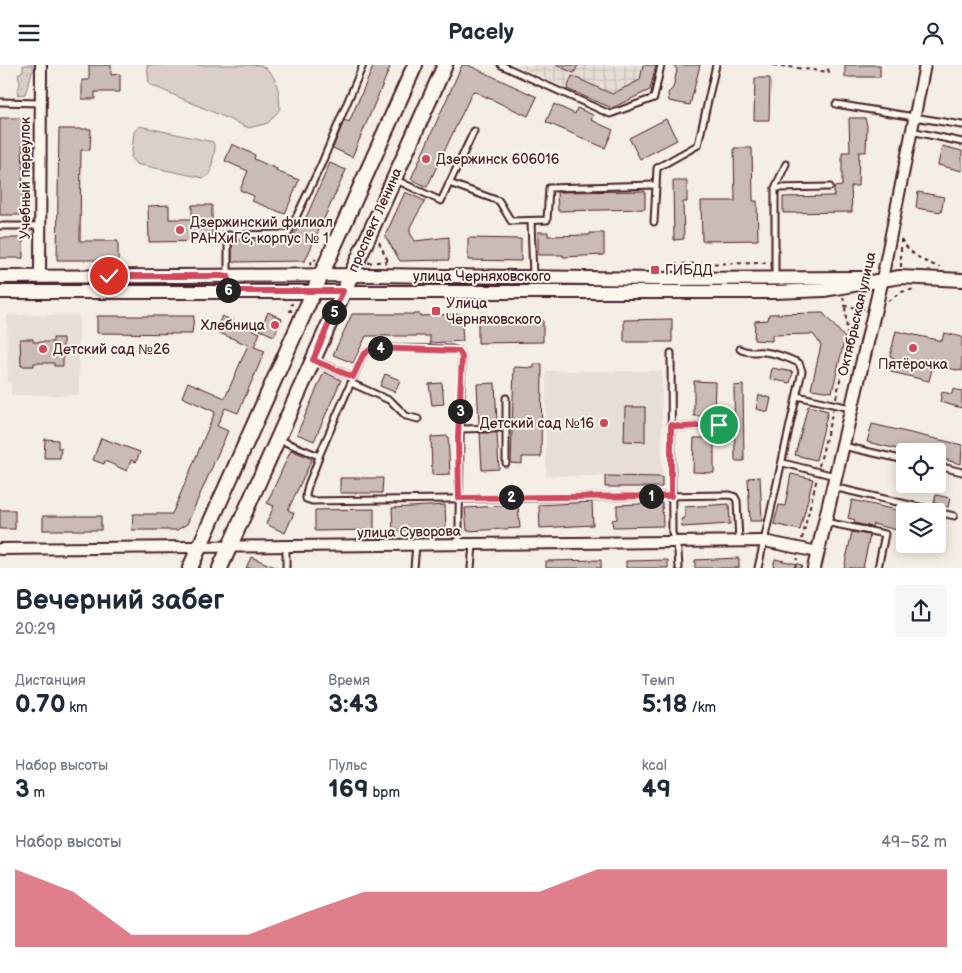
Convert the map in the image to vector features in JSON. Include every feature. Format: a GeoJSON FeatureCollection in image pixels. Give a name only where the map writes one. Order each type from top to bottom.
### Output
{"type":"FeatureCollection","features":[{"type":"Feature","properties":{"kind":"main road","name":"проспект Ленина"},"geometry":{"type":"LineString","coordinates":[[190,568],[415,65]]}},
{"type":"Feature","properties":{"kind":"main road","name":"проспект Ленина"},"geometry":{"type":"LineString","coordinates":[[220,568],[445,65]]}},
{"type":"Feature","properties":{"kind":"street","name":"Учебный переулок"},"geometry":{"type":"LineString","coordinates":[[39,292],[41,65]]}},
{"type":"Feature","properties":{"kind":"street","name":"Октябрьская улица"},"geometry":{"type":"LineString","coordinates":[[814,568],[882,279],[925,65]]}},
{"type":"Feature","properties":{"kind":"street"},"geometry":{"type":"LineString","coordinates":[[0,277],[374,275],[654,279],[775,277],[882,279]]}},
{"type":"Feature","properties":{"kind":"street","name":"улица Черняховского"},"geometry":{"type":"LineString","coordinates":[[0,292],[775,291],[841,288],[882,279],[941,277],[962,280]]}},
{"type":"Feature","properties":{"kind":"street","name":"улица Суворова"},"geometry":{"type":"LineString","coordinates":[[0,549],[199,549],[764,541],[818,553]]}},
{"type":"Feature","properties":{"kind":"lane"},"geometry":{"type":"LineString","coordinates":[[228,291],[228,235],[288,234],[321,165],[363,65]]}},
{"type":"Feature","properties":{"kind":"lane"},"geometry":{"type":"LineString","coordinates":[[501,65],[610,114],[654,98],[662,65]]}},
{"type":"Feature","properties":{"kind":"lane"},"geometry":{"type":"LineString","coordinates":[[654,222],[657,168],[698,145],[716,65]]}},
{"type":"Feature","properties":{"kind":"lane"},"geometry":{"type":"LineString","coordinates":[[0,103],[41,103]]}},
{"type":"Feature","properties":{"kind":"lane"},"geometry":{"type":"LineString","coordinates":[[836,104],[962,125]]}},
{"type":"Feature","properties":{"kind":"lane"},"geometry":{"type":"LineString","coordinates":[[394,179],[441,201],[474,131]]}},
{"type":"Feature","properties":{"kind":"lane"},"geometry":{"type":"LineString","coordinates":[[911,131],[962,142]]}},
{"type":"Feature","properties":{"kind":"lane"},"geometry":{"type":"LineString","coordinates":[[775,277],[775,188],[786,165]]}},
{"type":"Feature","properties":{"kind":"lane"},"geometry":{"type":"LineString","coordinates":[[449,183],[499,201],[511,221],[547,220],[549,188],[656,185]]}},
{"type":"Feature","properties":{"kind":"lane"},"geometry":{"type":"LineString","coordinates":[[775,188],[830,187]]}},
{"type":"Feature","properties":{"kind":"lane"},"geometry":{"type":"LineString","coordinates":[[531,221],[533,277]]}},
{"type":"Feature","properties":{"kind":"lane"},"geometry":{"type":"LineString","coordinates":[[0,226],[40,226]]}},
{"type":"Feature","properties":{"kind":"lane"},"geometry":{"type":"LineString","coordinates":[[459,545],[459,498],[459,429],[462,357],[459,351],[372,348],[363,355],[318,456],[316,469],[306,493],[306,499],[312,501],[459,498],[735,497],[737,501],[739,541]]}},
{"type":"Feature","properties":{"kind":"lane"},"geometry":{"type":"LineString","coordinates":[[740,349],[744,352],[766,352],[799,363],[802,371],[783,463],[758,568]]}},
{"type":"Feature","properties":{"kind":"lane"},"geometry":{"type":"LineString","coordinates":[[671,353],[672,533],[678,551],[679,568]]}},
{"type":"Feature","properties":{"kind":"lane"},"geometry":{"type":"LineString","coordinates":[[313,360],[353,377]]}},
{"type":"Feature","properties":{"kind":"lane"},"geometry":{"type":"LineString","coordinates":[[351,383],[391,401],[406,417],[418,419]]}},
{"type":"Feature","properties":{"kind":"lane"},"geometry":{"type":"LineString","coordinates":[[797,396],[852,408]]}},
{"type":"Feature","properties":{"kind":"lane"},"geometry":{"type":"LineString","coordinates":[[506,398],[506,463]]}},
{"type":"Feature","properties":{"kind":"lane"},"geometry":{"type":"LineString","coordinates":[[671,425],[681,427],[719,425]]}},
{"type":"Feature","properties":{"kind":"lane"},"geometry":{"type":"LineString","coordinates":[[459,429],[506,428]]}},
{"type":"Feature","properties":{"kind":"lane"},"geometry":{"type":"LineString","coordinates":[[277,439],[318,456]]}},
{"type":"Feature","properties":{"kind":"lane"},"geometry":{"type":"LineString","coordinates":[[842,446],[896,457]]}},
{"type":"Feature","properties":{"kind":"lane"},"geometry":{"type":"LineString","coordinates":[[783,463],[818,471],[834,481],[910,503]]}},
{"type":"Feature","properties":{"kind":"lane"},"geometry":{"type":"LineString","coordinates":[[946,468],[962,472]]}},
{"type":"Feature","properties":{"kind":"lane"},"geometry":{"type":"LineString","coordinates":[[946,514],[954,516]]}},
{"type":"Feature","properties":{"kind":"lane"},"geometry":{"type":"LineString","coordinates":[[825,522],[885,534],[878,568]]}},
{"type":"Feature","properties":{"kind":"lane"},"geometry":{"type":"LineString","coordinates":[[414,568],[416,545]]}},
{"type":"Feature","properties":{"kind":"lane"},"geometry":{"type":"LineString","coordinates":[[471,568],[473,545]]}},
{"type":"Feature","properties":{"kind":"lane"},"geometry":{"type":"LineString","coordinates":[[286,547],[286,568]]}},
{"type":"Feature","properties":{"kind":"path"},"geometry":{"type":"LineString","coordinates":[[772,65],[829,72],[826,65]]}},
{"type":"Feature","properties":{"kind":"path"},"geometry":{"type":"LineString","coordinates":[[900,233],[901,240],[912,254],[930,264],[947,269]]}},
{"type":"Feature","properties":{"kind":"path"},"geometry":{"type":"LineString","coordinates":[[374,275],[388,261],[379,241]]}},
{"type":"Feature","properties":{"kind":"path"},"geometry":{"type":"LineString","coordinates":[[800,549],[848,344],[845,305],[841,288]]}},
{"type":"Feature","properties":{"kind":"path"},"geometry":{"type":"LineString","coordinates":[[886,303],[901,292],[921,289]]}},
{"type":"Feature","properties":{"kind":"path"},"geometry":{"type":"LineString","coordinates":[[845,305],[874,311]]}},
{"type":"Feature","properties":{"kind":"shaded area"},"geometry":{"type":"Polygon","coordinates":[[[23,65],[38,65],[32,72],[25,94],[17,95],[20,83],[18,74],[23,71],[23,65]]]}},
{"type":"Feature","properties":{"kind":"shaded area"},"geometry":{"type":"Polygon","coordinates":[[[147,65],[260,65],[266,68],[274,78],[278,90],[280,109],[268,123],[249,128],[149,84],[147,65]]]}},
{"type":"Feature","properties":{"kind":"shaded area"},"geometry":{"type":"Polygon","coordinates":[[[515,65],[656,65],[650,90],[612,108],[515,65]]]}},
{"type":"Feature","properties":{"kind":"shaded area"},"geometry":{"type":"Polygon","coordinates":[[[139,126],[213,142],[215,149],[210,174],[204,178],[136,164],[131,158],[134,132],[139,126]]]}},
{"type":"Feature","properties":{"kind":"shaded area","name":"Детский сад №26"},"geometry":{"type":"Polygon","coordinates":[[[7,315],[79,315],[79,395],[11,395],[11,383],[8,383],[7,315]]]}},
{"type":"Feature","properties":{"kind":"shaded area","name":"Детский сад №16"},"geometry":{"type":"Polygon","coordinates":[[[546,371],[662,371],[662,476],[546,476],[546,371]]]}},
{"type":"Feature","properties":{"kind":"building"},"geometry":{"type":"Polygon","coordinates":[[[89,65],[111,65],[111,75],[120,74],[120,92],[95,92],[95,99],[82,99],[82,80],[89,80],[89,65]]]}},
{"type":"Feature","properties":{"kind":"building"},"geometry":{"type":"Polygon","coordinates":[[[374,65],[391,65],[352,157],[333,148],[344,120],[349,122],[374,65]]]}},
{"type":"Feature","properties":{"kind":"building"},"geometry":{"type":"Polygon","coordinates":[[[462,65],[468,65],[537,97],[528,116],[473,91],[427,187],[411,179],[462,65]]]}},
{"type":"Feature","properties":{"kind":"building"},"geometry":{"type":"Polygon","coordinates":[[[556,65],[578,65],[574,73],[556,65]]]}},
{"type":"Feature","properties":{"kind":"building"},"geometry":{"type":"Polygon","coordinates":[[[643,65],[656,65],[650,90],[612,108],[567,89],[572,76],[612,94],[640,80],[643,65]]]}},
{"type":"Feature","properties":{"kind":"building"},"geometry":{"type":"Polygon","coordinates":[[[674,65],[700,65],[690,105],[669,101],[668,93],[673,88],[677,70],[674,65]]]}},
{"type":"Feature","properties":{"kind":"building"},"geometry":{"type":"Polygon","coordinates":[[[845,65],[880,65],[880,77],[845,77],[845,65]]]}},
{"type":"Feature","properties":{"kind":"building"},"geometry":{"type":"Polygon","coordinates":[[[755,78],[770,78],[769,120],[754,120],[755,78]]]}},
{"type":"Feature","properties":{"kind":"building"},"geometry":{"type":"Polygon","coordinates":[[[554,104],[575,114],[577,108],[593,115],[591,120],[613,130],[605,148],[546,122],[554,104]]]}},
{"type":"Feature","properties":{"kind":"building"},"geometry":{"type":"Polygon","coordinates":[[[0,118],[22,118],[23,215],[0,215],[0,118]]]}},
{"type":"Feature","properties":{"kind":"building"},"geometry":{"type":"Polygon","coordinates":[[[849,118],[865,118],[867,126],[866,152],[859,152],[858,186],[851,186],[852,212],[783,213],[783,197],[834,196],[834,187],[842,186],[842,152],[850,152],[849,118]]]}},
{"type":"Feature","properties":{"kind":"building"},"geometry":{"type":"Polygon","coordinates":[[[666,119],[677,140],[640,159],[629,138],[666,119]]]}},
{"type":"Feature","properties":{"kind":"building"},"geometry":{"type":"Polygon","coordinates":[[[59,129],[91,129],[90,150],[81,150],[80,241],[118,241],[118,260],[57,260],[59,129]]]}},
{"type":"Feature","properties":{"kind":"building"},"geometry":{"type":"Polygon","coordinates":[[[232,144],[255,155],[254,159],[277,169],[276,171],[299,180],[285,214],[252,201],[254,196],[240,190],[248,171],[225,161],[232,144]]]}},
{"type":"Feature","properties":{"kind":"building"},"geometry":{"type":"Polygon","coordinates":[[[942,146],[962,151],[962,171],[938,165],[942,146]]]}},
{"type":"Feature","properties":{"kind":"building"},"geometry":{"type":"Polygon","coordinates":[[[734,148],[752,148],[753,201],[757,201],[758,240],[702,241],[701,201],[735,201],[734,148]]]}},
{"type":"Feature","properties":{"kind":"building"},"geometry":{"type":"Polygon","coordinates":[[[330,163],[346,170],[305,261],[232,262],[232,241],[292,240],[301,220],[304,222],[330,163]]]}},
{"type":"Feature","properties":{"kind":"building"},"geometry":{"type":"Polygon","coordinates":[[[673,181],[687,181],[687,202],[683,202],[684,239],[674,240],[673,181]]]}},
{"type":"Feature","properties":{"kind":"building"},"geometry":{"type":"Polygon","coordinates":[[[645,191],[645,209],[558,211],[557,192],[645,191]]]}},
{"type":"Feature","properties":{"kind":"building"},"geometry":{"type":"Polygon","coordinates":[[[405,192],[425,201],[410,227],[410,233],[415,241],[449,237],[449,260],[400,261],[385,236],[405,192]]]}},
{"type":"Feature","properties":{"kind":"building"},"geometry":{"type":"Polygon","coordinates":[[[918,192],[944,197],[941,212],[916,208],[918,192]]]}},
{"type":"Feature","properties":{"kind":"building","name":"Дзержинский филиал РАНХиГС, корпус № 1"},"geometry":{"type":"Polygon","coordinates":[[[169,205],[169,219],[192,219],[192,205],[212,205],[212,241],[149,242],[148,206],[169,205]]]}},
{"type":"Feature","properties":{"kind":"building"},"geometry":{"type":"Polygon","coordinates":[[[538,232],[548,232],[548,236],[604,233],[604,255],[563,257],[563,255],[538,255],[538,232]]]}},
{"type":"Feature","properties":{"kind":"building"},"geometry":{"type":"Polygon","coordinates":[[[0,238],[23,238],[23,258],[0,258],[0,238]]]}},
{"type":"Feature","properties":{"kind":"building"},"geometry":{"type":"Polygon","coordinates":[[[468,238],[521,239],[521,261],[468,260],[468,238]]]}},
{"type":"Feature","properties":{"kind":"building"},"geometry":{"type":"Polygon","coordinates":[[[268,312],[282,319],[274,336],[260,330],[268,312]]]}},
{"type":"Feature","properties":{"kind":"building"},"geometry":{"type":"Polygon","coordinates":[[[823,313],[845,338],[832,392],[811,389],[821,345],[813,334],[772,335],[772,341],[754,340],[755,321],[768,320],[769,314],[823,313]]]}},
{"type":"Feature","properties":{"kind":"building"},"geometry":{"type":"Polygon","coordinates":[[[352,314],[420,314],[420,316],[461,314],[463,341],[430,343],[430,336],[366,336],[353,363],[333,355],[352,314]]]}},
{"type":"Feature","properties":{"kind":"building"},"geometry":{"type":"Polygon","coordinates":[[[97,316],[194,316],[192,334],[97,333],[97,316]]]}},
{"type":"Feature","properties":{"kind":"building"},"geometry":{"type":"Polygon","coordinates":[[[222,316],[260,333],[254,347],[265,351],[238,413],[225,408],[217,426],[228,431],[187,524],[177,530],[132,530],[133,514],[172,514],[215,412],[182,397],[188,382],[225,398],[248,345],[215,331],[222,316]]]}},
{"type":"Feature","properties":{"kind":"building"},"geometry":{"type":"Polygon","coordinates":[[[672,319],[672,342],[624,342],[624,320],[672,319]]]}},
{"type":"Feature","properties":{"kind":"building"},"geometry":{"type":"Polygon","coordinates":[[[478,321],[543,321],[543,342],[478,343],[478,321]]]}},
{"type":"Feature","properties":{"kind":"building"},"geometry":{"type":"Polygon","coordinates":[[[896,331],[942,341],[944,333],[962,337],[962,371],[933,365],[929,381],[891,372],[894,358],[890,356],[896,331]]]}},
{"type":"Feature","properties":{"kind":"building"},"geometry":{"type":"Polygon","coordinates":[[[53,338],[63,338],[63,366],[54,366],[54,363],[34,363],[34,366],[21,366],[20,339],[33,339],[33,342],[53,342],[53,338]]]}},
{"type":"Feature","properties":{"kind":"building"},"geometry":{"type":"Polygon","coordinates":[[[534,364],[542,364],[541,457],[522,457],[522,464],[511,463],[514,367],[534,368],[534,364]]]}},
{"type":"Feature","properties":{"kind":"building"},"geometry":{"type":"Polygon","coordinates":[[[772,368],[793,372],[790,383],[770,379],[772,368]]]}},
{"type":"Feature","properties":{"kind":"building"},"geometry":{"type":"Polygon","coordinates":[[[324,372],[341,380],[314,441],[297,434],[324,372]]]}},
{"type":"Feature","properties":{"kind":"building"},"geometry":{"type":"Polygon","coordinates":[[[385,374],[400,380],[395,392],[380,386],[385,374]]]}},
{"type":"Feature","properties":{"kind":"building"},"geometry":{"type":"Polygon","coordinates":[[[694,381],[715,382],[714,416],[694,416],[694,381]]]}},
{"type":"Feature","properties":{"kind":"building"},"geometry":{"type":"Polygon","coordinates":[[[442,383],[444,404],[432,405],[429,384],[442,383]]]}},
{"type":"Feature","properties":{"kind":"building"},"geometry":{"type":"Polygon","coordinates":[[[495,383],[497,424],[479,424],[477,384],[495,383]]]}},
{"type":"Feature","properties":{"kind":"building"},"geometry":{"type":"Polygon","coordinates":[[[743,385],[744,461],[735,461],[734,386],[743,385]]]}},
{"type":"Feature","properties":{"kind":"building"},"geometry":{"type":"Polygon","coordinates":[[[953,389],[962,391],[962,408],[940,402],[942,392],[952,394],[953,389]]]}},
{"type":"Feature","properties":{"kind":"building"},"geometry":{"type":"Polygon","coordinates":[[[759,395],[771,398],[768,412],[756,409],[759,395]]]}},
{"type":"Feature","properties":{"kind":"building"},"geometry":{"type":"Polygon","coordinates":[[[808,406],[828,411],[816,460],[795,455],[808,406]]]}},
{"type":"Feature","properties":{"kind":"building"},"geometry":{"type":"Polygon","coordinates":[[[625,407],[645,407],[645,442],[624,441],[625,407]]]}},
{"type":"Feature","properties":{"kind":"building"},"geometry":{"type":"Polygon","coordinates":[[[872,424],[962,445],[961,464],[946,460],[946,443],[896,443],[896,449],[867,442],[872,424]]]}},
{"type":"Feature","properties":{"kind":"building"},"geometry":{"type":"Polygon","coordinates":[[[480,433],[497,433],[499,469],[482,470],[480,433]]]}},
{"type":"Feature","properties":{"kind":"building"},"geometry":{"type":"Polygon","coordinates":[[[448,436],[450,474],[432,475],[431,437],[448,436]]]}},
{"type":"Feature","properties":{"kind":"building"},"geometry":{"type":"Polygon","coordinates":[[[101,438],[140,452],[136,462],[131,460],[127,471],[105,461],[104,464],[93,460],[101,438]]]}},
{"type":"Feature","properties":{"kind":"building"},"geometry":{"type":"Polygon","coordinates":[[[694,438],[714,438],[714,473],[693,472],[694,438]]]}},
{"type":"Feature","properties":{"kind":"building"},"geometry":{"type":"Polygon","coordinates":[[[45,439],[58,440],[58,448],[61,448],[60,458],[44,458],[45,439]]]}},
{"type":"Feature","properties":{"kind":"building"},"geometry":{"type":"Polygon","coordinates":[[[291,450],[312,459],[288,510],[294,513],[285,533],[266,524],[274,506],[267,503],[291,450]]]}},
{"type":"Feature","properties":{"kind":"building"},"geometry":{"type":"Polygon","coordinates":[[[791,474],[813,479],[800,530],[774,524],[779,505],[785,506],[791,474]]]}},
{"type":"Feature","properties":{"kind":"building"},"geometry":{"type":"Polygon","coordinates":[[[605,476],[662,477],[662,487],[605,487],[605,476]]]}},
{"type":"Feature","properties":{"kind":"building"},"geometry":{"type":"Polygon","coordinates":[[[760,477],[762,521],[750,521],[748,478],[760,477]]]}},
{"type":"Feature","properties":{"kind":"building"},"geometry":{"type":"Polygon","coordinates":[[[340,478],[383,478],[382,493],[340,493],[340,478]]]}},
{"type":"Feature","properties":{"kind":"building"},"geometry":{"type":"Polygon","coordinates":[[[936,495],[950,498],[948,507],[946,506],[946,503],[934,503],[936,495]]]}},
{"type":"Feature","properties":{"kind":"building"},"geometry":{"type":"Polygon","coordinates":[[[852,500],[896,510],[896,530],[873,524],[872,527],[854,523],[855,520],[848,518],[852,500]]]}},
{"type":"Feature","properties":{"kind":"building"},"geometry":{"type":"Polygon","coordinates":[[[592,502],[593,525],[540,528],[539,505],[592,502]]]}},
{"type":"Feature","properties":{"kind":"building"},"geometry":{"type":"Polygon","coordinates":[[[662,503],[663,526],[613,527],[612,520],[617,519],[617,505],[662,503]]]}},
{"type":"Feature","properties":{"kind":"building"},"geometry":{"type":"Polygon","coordinates":[[[729,504],[730,524],[682,527],[681,519],[685,518],[685,507],[729,504]]]}},
{"type":"Feature","properties":{"kind":"building"},"geometry":{"type":"Polygon","coordinates":[[[445,505],[446,528],[393,531],[392,508],[445,505]]]}},
{"type":"Feature","properties":{"kind":"building"},"geometry":{"type":"Polygon","coordinates":[[[518,505],[520,528],[467,531],[465,508],[518,505]]]}},
{"type":"Feature","properties":{"kind":"building"},"geometry":{"type":"Polygon","coordinates":[[[374,509],[374,530],[315,531],[315,510],[374,509]]]}},
{"type":"Feature","properties":{"kind":"building"},"geometry":{"type":"Polygon","coordinates":[[[0,510],[15,510],[15,529],[0,529],[0,510]]]}},
{"type":"Feature","properties":{"kind":"building"},"geometry":{"type":"Polygon","coordinates":[[[43,516],[101,516],[101,530],[43,530],[43,516]]]}},
{"type":"Feature","properties":{"kind":"building"},"geometry":{"type":"Polygon","coordinates":[[[852,532],[870,535],[863,568],[844,568],[852,532]]]}},
{"type":"Feature","properties":{"kind":"building"},"geometry":{"type":"Polygon","coordinates":[[[251,557],[277,568],[246,568],[251,557]]]}},
{"type":"Feature","properties":{"kind":"building"},"geometry":{"type":"Polygon","coordinates":[[[739,558],[739,568],[695,568],[695,560],[739,558]]]}},
{"type":"Feature","properties":{"kind":"building"},"geometry":{"type":"Polygon","coordinates":[[[775,559],[802,565],[801,568],[773,568],[775,559]]]}},
{"type":"Feature","properties":{"kind":"building"},"geometry":{"type":"Polygon","coordinates":[[[601,560],[601,568],[546,568],[546,561],[601,560]]]}},
{"type":"Feature","properties":{"kind":"building"},"geometry":{"type":"Polygon","coordinates":[[[668,560],[668,568],[626,568],[626,561],[668,560]]]}},
{"type":"Feature","properties":{"kind":"place","name":"Дзержинск 606016"},"geometry":{"type":"Point","coordinates":[426,159]}},
{"type":"Feature","properties":{"kind":"place","name":"Дзержинский филиал РАНХиГС, корпус № 1"},"geometry":{"type":"Point","coordinates":[180,230]}},
{"type":"Feature","properties":{"kind":"place","name":"ГИБДД"},"geometry":{"type":"Point","coordinates":[655,270]}},
{"type":"Feature","properties":{"kind":"place","name":"Улица Черняховского"},"geometry":{"type":"Point","coordinates":[436,311]}},
{"type":"Feature","properties":{"kind":"place","name":"Хлебница"},"geometry":{"type":"Point","coordinates":[275,325]}},
{"type":"Feature","properties":{"kind":"place","name":"Пятёрочка"},"geometry":{"type":"Point","coordinates":[913,348]}},
{"type":"Feature","properties":{"kind":"place","name":"Детский сад №26"},"geometry":{"type":"Point","coordinates":[43,349]}},
{"type":"Feature","properties":{"kind":"place","name":"Детский сад №16"},"geometry":{"type":"Point","coordinates":[604,423]}},
{"type":"Feature","properties":{"kind":"route"},"geometry":{"type":"LineString","coordinates":[[109,276],[228,276],[228,291],[343,291],[313,360],[353,377],[363,355],[372,348],[452,349],[459,351],[462,357],[458,438],[459,498],[671,496],[671,425],[681,427],[719,425]]}}]}
